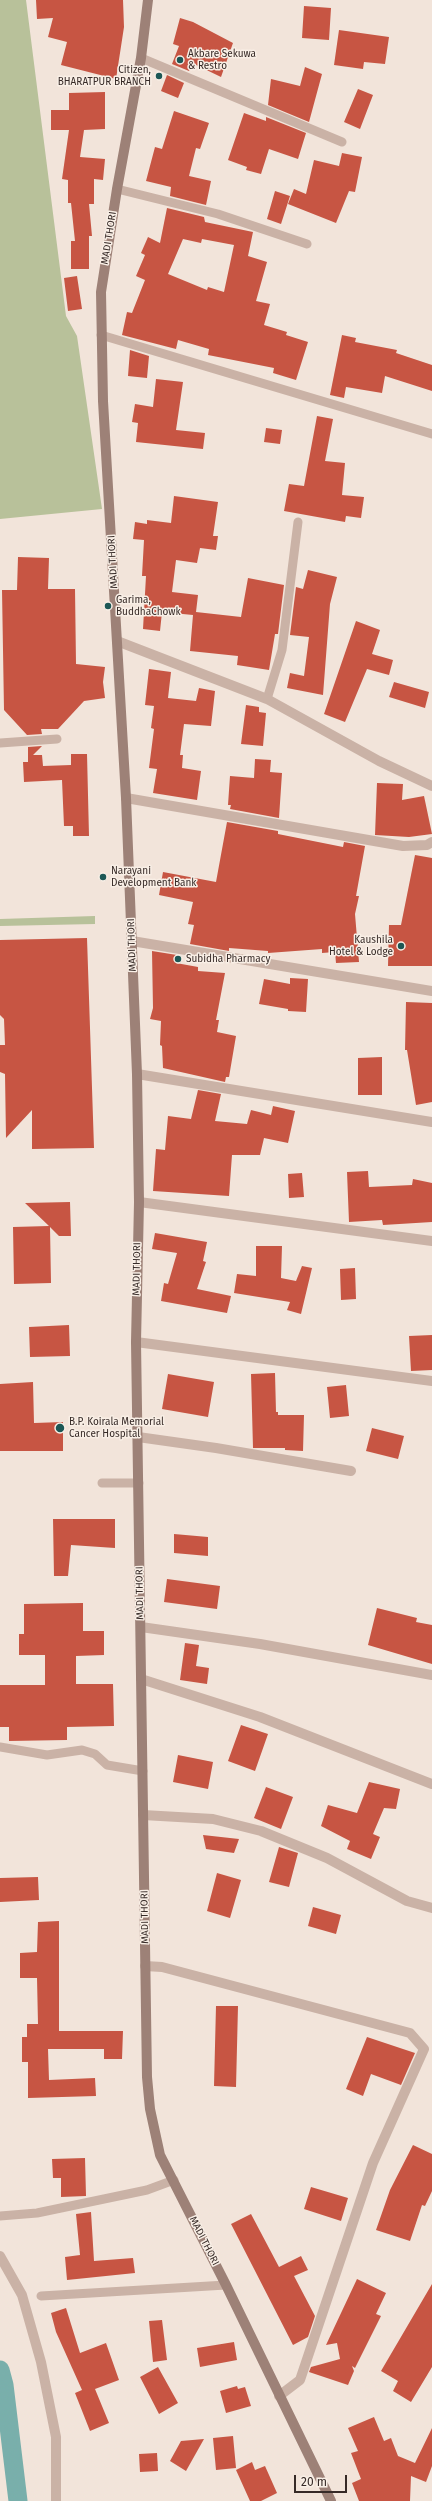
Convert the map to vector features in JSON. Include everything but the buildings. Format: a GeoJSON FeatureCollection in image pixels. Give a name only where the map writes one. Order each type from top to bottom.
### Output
{"type":"FeatureCollection","features":[{"type":"Feature","properties":{"kind":"main road","name":"MADI THORI"},"geometry":{"type":"LineString","coordinates":[[148,0],[141,58],[117,189],[101,292],[101,335],[103,408],[126,798],[137,1074],[139,1202],[136,1342],[143,1815],[150,2109],[160,2155],[226,2285],[331,2501]]}},
{"type":"Feature","properties":{"kind":"street"},"geometry":{"type":"LineString","coordinates":[[117,641],[267,699],[379,761],[432,786]]}},
{"type":"Feature","properties":{"kind":"street"},"geometry":{"type":"LineString","coordinates":[[126,798],[403,846],[427,845],[432,842]]}},
{"type":"Feature","properties":{"kind":"street"},"geometry":{"type":"LineString","coordinates":[[132,941],[432,991]]}},
{"type":"Feature","properties":{"kind":"street"},"geometry":{"type":"LineString","coordinates":[[137,1074],[432,1122]]}},
{"type":"Feature","properties":{"kind":"street"},"geometry":{"type":"LineString","coordinates":[[139,1202],[432,1241]]}},
{"type":"Feature","properties":{"kind":"street"},"geometry":{"type":"LineString","coordinates":[[136,1342],[432,1381]]}},
{"type":"Feature","properties":{"kind":"street"},"geometry":{"type":"LineString","coordinates":[[138,1437],[216,1448],[351,1472]]}},
{"type":"Feature","properties":{"kind":"street"},"geometry":{"type":"LineString","coordinates":[[141,1627],[260,1644],[432,1675]]}},
{"type":"Feature","properties":{"kind":"street"},"geometry":{"type":"LineString","coordinates":[[141,1679],[260,1717],[432,1784]]}},
{"type":"Feature","properties":{"kind":"street"},"geometry":{"type":"LineString","coordinates":[[143,1815],[213,1819],[261,1831],[327,1858],[407,1901],[432,1908]]}},
{"type":"Feature","properties":{"kind":"street"},"geometry":{"type":"LineString","coordinates":[[146,1966],[162,1967],[410,2033],[424,2049],[373,2163],[300,2380],[279,2396]]}},
{"type":"Feature","properties":{"kind":"street"},"geometry":{"type":"LineString","coordinates":[[0,2256],[22,2295],[41,2362],[56,2437],[56,2501]]}},
{"type":"Feature","properties":{"kind":"lane"},"geometry":{"type":"LineString","coordinates":[[141,58],[342,142]]}},
{"type":"Feature","properties":{"kind":"lane"},"geometry":{"type":"LineString","coordinates":[[117,189],[218,214],[307,244]]}},
{"type":"Feature","properties":{"kind":"lane"},"geometry":{"type":"LineString","coordinates":[[101,335],[432,434]]}},
{"type":"Feature","properties":{"kind":"lane"},"geometry":{"type":"LineString","coordinates":[[267,699],[282,650],[298,522]]}},
{"type":"Feature","properties":{"kind":"lane"},"geometry":{"type":"LineString","coordinates":[[0,743],[57,739]]}},
{"type":"Feature","properties":{"kind":"lane"},"geometry":{"type":"LineString","coordinates":[[102,1483],[139,1483]]}},
{"type":"Feature","properties":{"kind":"lane"},"geometry":{"type":"LineString","coordinates":[[0,1747],[46,1755],[82,1750],[95,1754],[107,1765],[143,1771]]}},
{"type":"Feature","properties":{"kind":"lane"},"geometry":{"type":"LineString","coordinates":[[0,2216],[37,2213],[147,2190],[174,2180]]}},
{"type":"Feature","properties":{"kind":"lane"},"geometry":{"type":"LineString","coordinates":[[41,2296],[226,2285]]}},
{"type":"Feature","properties":{"kind":"green space"},"geometry":{"type":"Polygon","coordinates":[[[0,0],[26,0],[66,316],[77,336],[102,509],[0,519],[0,0]]]}},
{"type":"Feature","properties":{"kind":"green space"},"geometry":{"type":"Polygon","coordinates":[[[95,916],[95,924],[0,926],[0,919],[95,916]]]}},
{"type":"Feature","properties":{"kind":"waterway"},"geometry":{"type":"LineString","coordinates":[[0,2370],[4,2385],[18,2501]]}},
{"type":"Feature","properties":{"kind":"place","name":"Akbare Sekuwa & Restro"},"geometry":{"type":"Point","coordinates":[180,60]}},
{"type":"Feature","properties":{"kind":"place","name":"Citizen, BHARATPUR BRANCH"},"geometry":{"type":"Point","coordinates":[159,76]}},
{"type":"Feature","properties":{"kind":"place","name":"Garima, BuddhaChowk"},"geometry":{"type":"Point","coordinates":[108,606]}},
{"type":"Feature","properties":{"kind":"place","name":"Narayani Development Bank"},"geometry":{"type":"Point","coordinates":[103,877]}},
{"type":"Feature","properties":{"kind":"place","name":"Kaushila Hotel & Lodge"},"geometry":{"type":"Point","coordinates":[401,946]}},
{"type":"Feature","properties":{"kind":"place","name":"Subidha Pharmacy"},"geometry":{"type":"Point","coordinates":[178,959]}},
{"type":"Feature","properties":{"kind":"place","name":"B.P. Koirala Memorial Cancer Hospital"},"geometry":{"type":"Point","coordinates":[60,1428]}}]}
